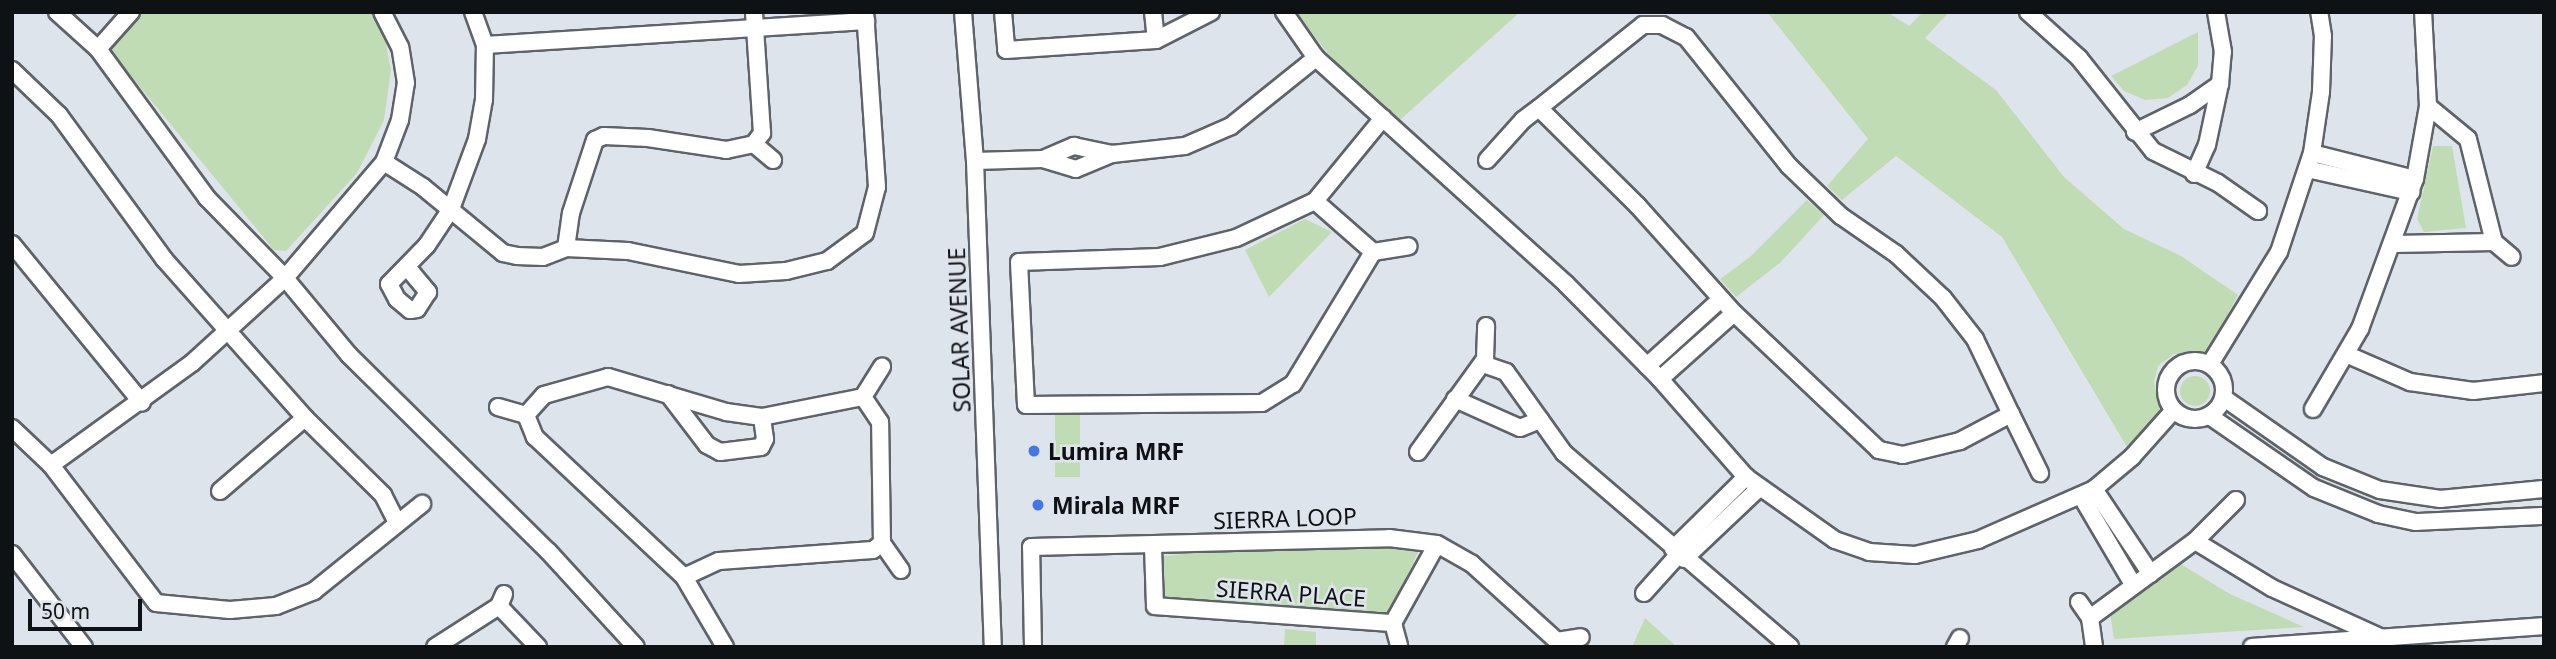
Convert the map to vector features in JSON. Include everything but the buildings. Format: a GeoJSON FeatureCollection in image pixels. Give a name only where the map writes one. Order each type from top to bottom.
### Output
{"type":"FeatureCollection","features":[{"type":"Feature","properties":{"kind":"street"},"geometry":{"type":"LineString","coordinates":[[57,12],[98,49],[207,198],[285,278],[349,355],[548,551],[634,646]]}},
{"type":"Feature","properties":{"kind":"street"},"geometry":{"type":"LineString","coordinates":[[98,49],[131,12]]}},
{"type":"Feature","properties":{"kind":"street"},"geometry":{"type":"LineString","coordinates":[[51,465],[142,402],[285,278],[384,162],[400,120],[405,83],[400,47],[382,12]]}},
{"type":"Feature","properties":{"kind":"street"},"geometry":{"type":"LineString","coordinates":[[407,267],[451,209],[477,139],[484,100],[485,45],[473,12]]}},
{"type":"Feature","properties":{"kind":"street","name":"SOLAR AVENUE"},"geometry":{"type":"LineString","coordinates":[[963,12],[975,161],[993,647]]}},
{"type":"Feature","properties":{"kind":"street"},"geometry":{"type":"LineString","coordinates":[[1003,12],[1006,50],[1156,40],[1211,12]]}},
{"type":"Feature","properties":{"kind":"street"},"geometry":{"type":"LineString","coordinates":[[1153,12],[1156,40]]}},
{"type":"Feature","properties":{"kind":"street"},"geometry":{"type":"LineString","coordinates":[[1284,12],[1316,58],[1566,284],[1660,379],[1746,477],[1835,540],[1869,552],[1914,555],[1978,540],[2087,492],[2132,457],[2174,411]]}},
{"type":"Feature","properties":{"kind":"street"},"geometry":{"type":"LineString","coordinates":[[2028,12],[2079,58],[2135,132],[2153,151],[2194,174],[2218,183],[2258,211]]}},
{"type":"Feature","properties":{"kind":"street"},"geometry":{"type":"LineString","coordinates":[[2194,174],[2207,145],[2220,84],[2222,52],[2216,12]]}},
{"type":"Feature","properties":{"kind":"street"},"geometry":{"type":"LineString","coordinates":[[2210,364],[2278,252],[2309,161],[2321,92],[2323,36],[2319,12]]}},
{"type":"Feature","properties":{"kind":"street"},"geometry":{"type":"LineString","coordinates":[[2313,409],[2348,355],[2394,244],[2413,186],[2428,106],[2423,12]]}},
{"type":"Feature","properties":{"kind":"street"},"geometry":{"type":"LineString","coordinates":[[384,162],[451,209],[503,253],[543,257],[566,248],[667,257],[739,274],[786,271],[827,261],[865,233],[877,187],[866,17],[755,20],[485,45]]}},
{"type":"Feature","properties":{"kind":"street"},"geometry":{"type":"LineString","coordinates":[[566,248],[571,213],[595,141],[604,136],[648,138],[726,150],[754,144],[762,134],[755,20]]}},
{"type":"Feature","properties":{"kind":"street"},"geometry":{"type":"LineString","coordinates":[[1487,160],[1522,120],[1643,25],[1662,24],[1686,37],[1789,166],[1841,216],[1896,254],[1944,298],[1975,339],[2040,473]]}},
{"type":"Feature","properties":{"kind":"street"},"geometry":{"type":"LineString","coordinates":[[975,161],[1043,159],[1074,146],[1112,155],[1185,146],[1231,126],[1316,58]]}},
{"type":"Feature","properties":{"kind":"street"},"geometry":{"type":"LineString","coordinates":[[12,70],[59,115],[164,259],[229,328],[305,418],[383,495],[396,521]]}},
{"type":"Feature","properties":{"kind":"street"},"geometry":{"type":"LineString","coordinates":[[2135,132],[2190,105],[2220,84]]}},
{"type":"Feature","properties":{"kind":"street"},"geometry":{"type":"LineString","coordinates":[[2428,106],[2468,139],[2494,242],[2512,257]]}},
{"type":"Feature","properties":{"kind":"street"},"geometry":{"type":"LineString","coordinates":[[1539,108],[1638,206],[1734,313],[1880,450],[1903,455],[1960,441],[2011,414]]}},
{"type":"Feature","properties":{"kind":"street"},"geometry":{"type":"LineString","coordinates":[[1373,251],[1293,384],[1262,403],[1026,405],[1019,262],[1160,257],[1236,238],[1315,201],[1383,118]]}},
{"type":"Feature","properties":{"kind":"street"},"geometry":{"type":"LineString","coordinates":[[754,144],[773,160]]}},
{"type":"Feature","properties":{"kind":"street"},"geometry":{"type":"LineString","coordinates":[[2309,161],[2413,186]]}},
{"type":"Feature","properties":{"kind":"street"},"geometry":{"type":"LineString","coordinates":[[1315,201],[1373,251],[1409,246]]}},
{"type":"Feature","properties":{"kind":"street"},"geometry":{"type":"LineString","coordinates":[[2394,244],[2494,242]]}},
{"type":"Feature","properties":{"kind":"street"},"geometry":{"type":"LineString","coordinates":[[12,244],[142,402]]}},
{"type":"Feature","properties":{"kind":"street"},"geometry":{"type":"LineString","coordinates":[[1647,366],[1721,299]]}},
{"type":"Feature","properties":{"kind":"street"},"geometry":{"type":"LineString","coordinates":[[1660,379],[1734,313]]}},
{"type":"Feature","properties":{"kind":"street"},"geometry":{"type":"LineString","coordinates":[[1418,452],[1483,364],[1486,326]]}},
{"type":"Feature","properties":{"kind":"street"},"geometry":{"type":"LineString","coordinates":[[2348,355],[2410,382],[2473,391],[2544,383]]}},
{"type":"Feature","properties":{"kind":"street"},"geometry":{"type":"LineString","coordinates":[[2211,417],[2224,398],[2223,380],[2210,364],[2192,361],[2175,368],[2166,384],[2174,411],[2191,420],[2211,417],[2314,488],[2378,514],[2416,522],[2544,516]]}},
{"type":"Feature","properties":{"kind":"street"},"geometry":{"type":"LineString","coordinates":[[1483,364],[1506,372],[1564,453],[1790,647]]}},
{"type":"Feature","properties":{"kind":"street"},"geometry":{"type":"LineString","coordinates":[[526,415],[544,395],[608,377],[726,412],[762,417],[863,397],[882,366]]}},
{"type":"Feature","properties":{"kind":"street"},"geometry":{"type":"LineString","coordinates":[[667,394],[707,446],[720,452],[761,447],[765,439],[762,417]]}},
{"type":"Feature","properties":{"kind":"street"},"geometry":{"type":"LineString","coordinates":[[863,397],[880,422],[882,543],[901,570]]}},
{"type":"Feature","properties":{"kind":"street"},"geometry":{"type":"LineString","coordinates":[[2224,398],[2323,467],[2380,491],[2440,499],[2544,489]]}},
{"type":"Feature","properties":{"kind":"street"},"geometry":{"type":"LineString","coordinates":[[1455,399],[1520,428],[1540,420]]}},
{"type":"Feature","properties":{"kind":"street"},"geometry":{"type":"LineString","coordinates":[[498,407],[526,415]]}},
{"type":"Feature","properties":{"kind":"street"},"geometry":{"type":"LineString","coordinates":[[526,415],[535,437],[684,577],[725,647]]}},
{"type":"Feature","properties":{"kind":"street"},"geometry":{"type":"LineString","coordinates":[[220,491],[305,418]]}},
{"type":"Feature","properties":{"kind":"street"},"geometry":{"type":"LineString","coordinates":[[12,428],[51,465],[156,603],[230,610],[276,606],[314,591],[384,537],[396,521],[422,504]]}},
{"type":"Feature","properties":{"kind":"street"},"geometry":{"type":"LineString","coordinates":[[1644,593],[1746,477]]}},
{"type":"Feature","properties":{"kind":"street"},"geometry":{"type":"LineString","coordinates":[[1679,554],[1759,488]]}},
{"type":"Feature","properties":{"kind":"street"},"geometry":{"type":"LineString","coordinates":[[2087,492],[2151,574]]}},
{"type":"Feature","properties":{"kind":"street"},"geometry":{"type":"LineString","coordinates":[[2087,492],[2134,586]]}},
{"type":"Feature","properties":{"kind":"street"},"geometry":{"type":"LineString","coordinates":[[2090,618],[2195,541],[2236,500]]}},
{"type":"Feature","properties":{"kind":"street","name":"SIERRA LOOP"},"geometry":{"type":"LineString","coordinates":[[1033,647],[1031,547],[1388,538],[1437,544],[1472,564],[1556,644]]}},
{"type":"Feature","properties":{"kind":"street"},"geometry":{"type":"LineString","coordinates":[[2195,541],[2272,588],[2384,639]]}},
{"type":"Feature","properties":{"kind":"street"},"geometry":{"type":"LineString","coordinates":[[684,577],[719,561],[873,550],[882,543]]}},
{"type":"Feature","properties":{"kind":"street","name":"SIERRA PLACE"},"geometry":{"type":"LineString","coordinates":[[1153,546],[1155,606],[1393,624],[1437,544]]}},
{"type":"Feature","properties":{"kind":"street"},"geometry":{"type":"LineString","coordinates":[[12,554],[84,647]]}},
{"type":"Feature","properties":{"kind":"street"},"geometry":{"type":"LineString","coordinates":[[435,647],[502,600],[538,647]]}},
{"type":"Feature","properties":{"kind":"street"},"geometry":{"type":"LineString","coordinates":[[2079,602],[2090,618],[2094,647]]}},
{"type":"Feature","properties":{"kind":"street"},"geometry":{"type":"LineString","coordinates":[[1393,624],[1399,646]]}},
{"type":"Feature","properties":{"kind":"street"},"geometry":{"type":"LineString","coordinates":[[2252,647],[2544,626]]}},
{"type":"Feature","properties":{"kind":"street"},"geometry":{"type":"LineString","coordinates":[[1556,644],[1581,637]]}},
{"type":"Feature","properties":{"kind":"green space"},"geometry":{"type":"Polygon","coordinates":[[[138,12],[373,12],[384,34],[391,70],[384,120],[357,173],[286,251],[274,250],[112,53],[110,45],[138,12]]]}},
{"type":"Feature","properties":{"kind":"green space"},"geometry":{"type":"Polygon","coordinates":[[[1294,12],[1520,12],[1400,120],[1336,63],[1294,12]]]}},
{"type":"Feature","properties":{"kind":"green space"},"geometry":{"type":"Polygon","coordinates":[[[1767,12],[1887,12],[1909,26],[1923,12],[1949,12],[1925,38],[1996,90],[2064,177],[2124,229],[2181,256],[2238,295],[2207,353],[2174,354],[2158,366],[2154,382],[2160,411],[2127,447],[2002,237],[1896,156],[1842,200],[1827,186],[1868,139],[1767,12]]]}},
{"type":"Feature","properties":{"kind":"green space"},"geometry":{"type":"Polygon","coordinates":[[[2198,32],[2198,66],[2187,85],[2168,98],[2145,100],[2124,91],[2111,76],[2198,32]]]}},
{"type":"Feature","properties":{"kind":"green space"},"geometry":{"type":"Polygon","coordinates":[[[2433,146],[2452,146],[2466,228],[2424,232],[2417,219],[2433,146]]]}},
{"type":"Feature","properties":{"kind":"green space"},"geometry":{"type":"Polygon","coordinates":[[[1807,200],[1824,215],[1781,262],[1736,297],[1720,279],[1750,257],[1807,200]]]}},
{"type":"Feature","properties":{"kind":"green space"},"geometry":{"type":"Polygon","coordinates":[[[1305,219],[1332,232],[1269,297],[1245,250],[1305,219]]]}},
{"type":"Feature","properties":{"kind":"green space"},"geometry":{"type":"Polygon","coordinates":[[[2195,376],[2201,377],[2209,385],[2209,397],[2201,405],[2195,406],[2189,405],[2181,397],[2180,391],[2181,385],[2189,377],[2195,376]]]}},
{"type":"Feature","properties":{"kind":"green space"},"geometry":{"type":"Polygon","coordinates":[[[1055,415],[1080,415],[1080,477],[1055,477],[1055,415]]]}},
{"type":"Feature","properties":{"kind":"green space"},"geometry":{"type":"Polygon","coordinates":[[[1387,544],[1418,552],[1390,613],[1165,598],[1163,556],[1272,546],[1387,544]]]}},
{"type":"Feature","properties":{"kind":"green space"},"geometry":{"type":"Polygon","coordinates":[[[2179,563],[2230,594],[2304,627],[2114,639],[2110,613],[2179,563]]]}},
{"type":"Feature","properties":{"kind":"green space"},"geometry":{"type":"Polygon","coordinates":[[[1645,618],[1677,647],[1632,647],[1645,618]]]}},
{"type":"Feature","properties":{"kind":"green space"},"geometry":{"type":"Polygon","coordinates":[[[1285,629],[1316,632],[1316,647],[1284,647],[1285,629]]]}},
{"type":"Feature","properties":{"kind":"place","name":"Lumira MRF"},"geometry":{"type":"Point","coordinates":[1034,451]}},
{"type":"Feature","properties":{"kind":"place","name":"Mirala MRF"},"geometry":{"type":"Point","coordinates":[1038,505]}}]}
